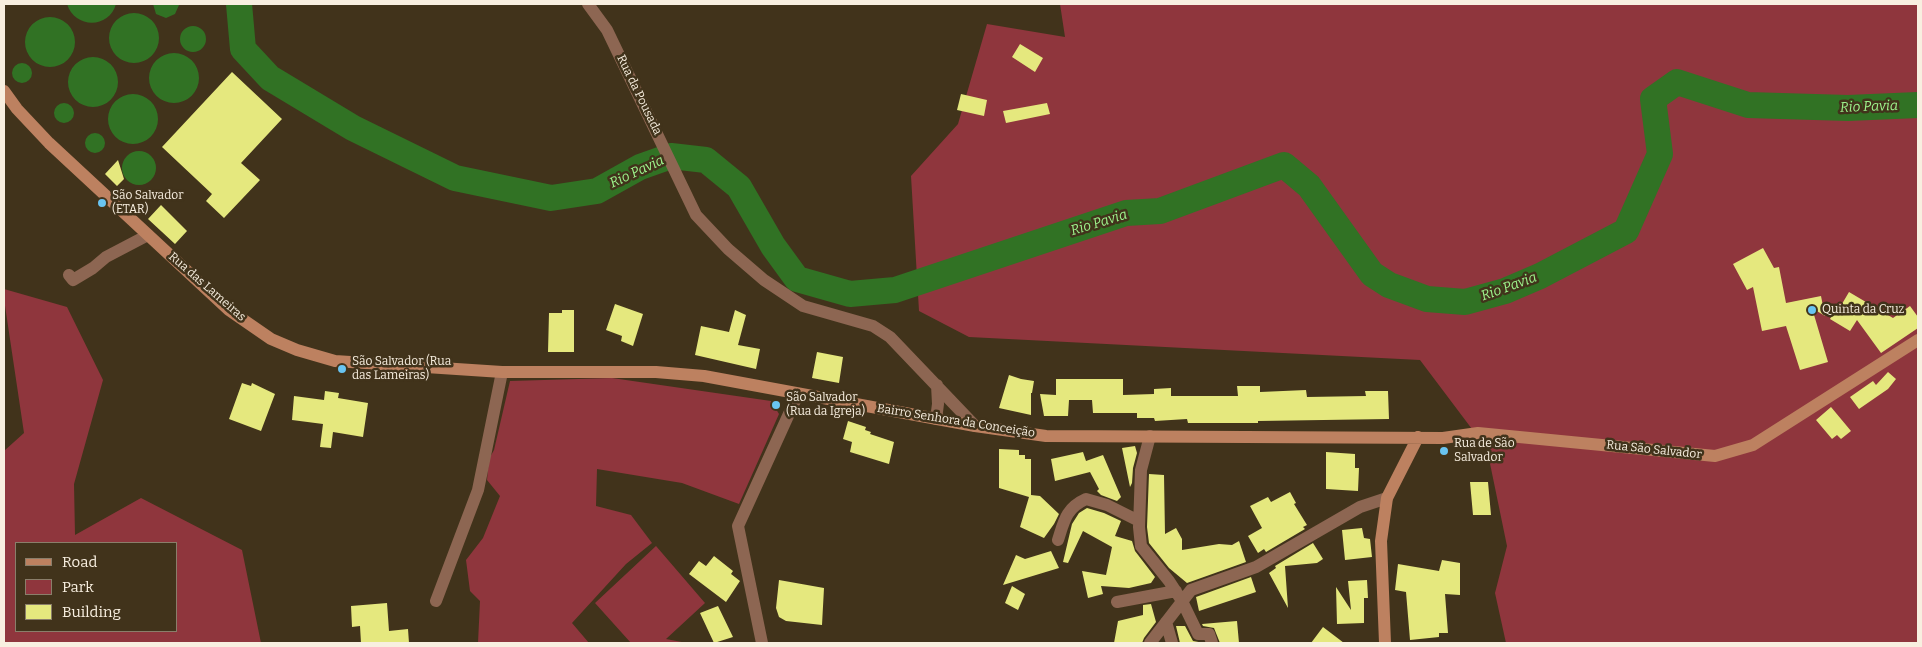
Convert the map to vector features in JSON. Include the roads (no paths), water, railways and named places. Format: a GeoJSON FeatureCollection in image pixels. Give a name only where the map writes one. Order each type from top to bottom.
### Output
{"type":"FeatureCollection","features":[{"type":"Feature","properties":{"kind":"street","name":"Rua da Pousada"},"geometry":{"type":"LineString","coordinates":[[588,4],[608,30],[678,181],[696,215],[728,249],[764,280],[803,306],[873,326],[890,336],[975,426]]}},
{"type":"Feature","properties":{"kind":"street","name":"Rua das Lameiras"},"geometry":{"type":"LineString","coordinates":[[4,91],[17,109],[49,143],[148,235],[229,310],[271,339],[297,350],[344,362],[502,372],[586,372]]}},
{"type":"Feature","properties":{"kind":"street"},"geometry":{"type":"LineString","coordinates":[[69,275],[73,280],[106,258],[148,235]]}},
{"type":"Feature","properties":{"kind":"street","name":"Rua São Salvador"},"geometry":{"type":"LineString","coordinates":[[1418,437],[1443,438],[1478,433],[1714,456],[1753,445],[1918,340]]}},
{"type":"Feature","properties":{"kind":"street"},"geometry":{"type":"LineString","coordinates":[[436,601],[478,490],[502,372]]}},
{"type":"Feature","properties":{"kind":"street","name":"Bairro Senhora da Conceição"},"geometry":{"type":"LineString","coordinates":[[586,372],[656,372],[704,376],[975,426],[1046,436],[1418,437]]}},
{"type":"Feature","properties":{"kind":"street"},"geometry":{"type":"LineString","coordinates":[[936,418],[938,404],[937,385]]}},
{"type":"Feature","properties":{"kind":"street"},"geometry":{"type":"LineString","coordinates":[[762,643],[738,526],[798,394]]}},
{"type":"Feature","properties":{"kind":"street"},"geometry":{"type":"LineString","coordinates":[[1150,436],[1141,470],[1139,521],[1141,546],[1179,596],[1198,634],[1209,634],[1212,643]]}},
{"type":"Feature","properties":{"kind":"street"},"geometry":{"type":"LineString","coordinates":[[1385,643],[1381,541],[1387,498],[1418,437]]}},
{"type":"Feature","properties":{"kind":"street"},"geometry":{"type":"LineString","coordinates":[[1117,602],[1179,596],[1256,567],[1360,507],[1387,498]]}},
{"type":"Feature","properties":{"kind":"street"},"geometry":{"type":"LineString","coordinates":[[1058,540],[1068,513],[1078,503],[1086,499],[1107,505],[1139,521]]}},
{"type":"Feature","properties":{"kind":"street"},"geometry":{"type":"LineString","coordinates":[[1150,643],[1163,628],[1179,596]]}},
{"type":"Feature","properties":{"kind":"street"},"geometry":{"type":"LineString","coordinates":[[1166,622],[1172,643]]}},
{"type":"Feature","properties":{"kind":"waterway","name":"Rio Pavia"},"geometry":{"type":"LineString","coordinates":[[239,4],[243,49],[270,78],[353,128],[455,178],[551,198],[597,191],[640,167],[671,156],[706,160],[739,187],[773,246],[797,279],[850,294],[895,290],[1126,213],[1160,211],[1284,165],[1309,186],[1372,274],[1389,285],[1427,299],[1465,302],[1505,291],[1540,276],[1626,231],[1660,154],[1653,99],[1677,82],[1748,105],[1848,108],[1918,105]]}},
{"type":"Feature","properties":{"kind":"place","name":"São Salvador (ETAR)"},"geometry":{"type":"Point","coordinates":[102,203]}},
{"type":"Feature","properties":{"kind":"place","name":"Quinta da Cruz"},"geometry":{"type":"Point","coordinates":[1812,310]}},
{"type":"Feature","properties":{"kind":"place","name":"São Salvador (Rua das Lameiras)"},"geometry":{"type":"Point","coordinates":[342,369]}},
{"type":"Feature","properties":{"kind":"place","name":"São Salvador (Rua da Igreja)"},"geometry":{"type":"Point","coordinates":[776,405]}},
{"type":"Feature","properties":{"kind":"place","name":"Rua de São Salvador"},"geometry":{"type":"Point","coordinates":[1444,451]}}]}
